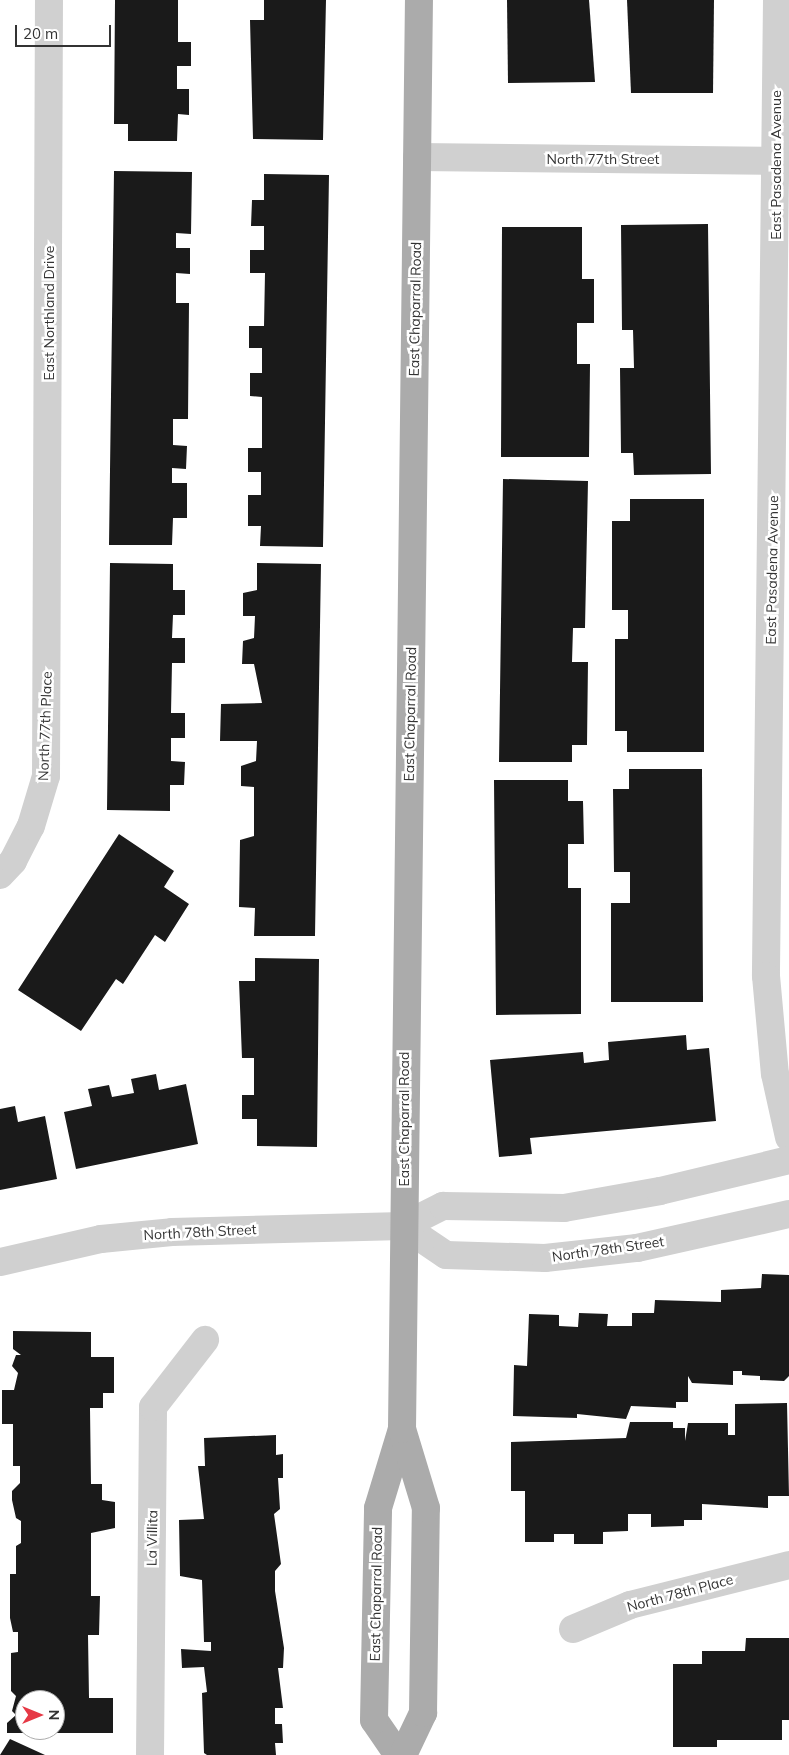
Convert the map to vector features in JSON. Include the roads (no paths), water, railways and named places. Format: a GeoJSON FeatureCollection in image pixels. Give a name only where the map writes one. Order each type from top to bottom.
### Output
{"type":"FeatureCollection","features":[{"type":"Feature","properties":{"kind":"main road","name":"East Chaparral Road"},"geometry":{"type":"LineString","coordinates":[[398,1755],[374,1720],[378,1508],[402,1429],[419,0]]}},
{"type":"Feature","properties":{"kind":"main road","name":"East Chaparral Road"},"geometry":{"type":"LineString","coordinates":[[402,1429],[426,1508],[423,1713],[403,1755]]}},
{"type":"Feature","properties":{"kind":"street","name":"East Northland Drive"},"geometry":{"type":"LineString","coordinates":[[48,626],[49,0]]}},
{"type":"Feature","properties":{"kind":"street","name":"East Pasadena Avenue"},"geometry":{"type":"LineString","coordinates":[[777,0],[782,161],[779,803],[769,1024],[789,1137]]}},
{"type":"Feature","properties":{"kind":"street","name":"North 77th Street"},"geometry":{"type":"LineString","coordinates":[[417,157],[782,161]]}},
{"type":"Feature","properties":{"kind":"street","name":"North 77th Place"},"geometry":{"type":"LineString","coordinates":[[0,875],[13,861],[31,826],[46,776],[48,626]]}},
{"type":"Feature","properties":{"kind":"street","name":"North 78th Street"},"geometry":{"type":"LineString","coordinates":[[0,1262],[101,1239],[172,1232],[403,1226],[443,1206],[564,1208],[660,1191],[789,1160]]}},
{"type":"Feature","properties":{"kind":"street","name":"North 78th Street"},"geometry":{"type":"LineString","coordinates":[[403,1226],[446,1255],[545,1258],[637,1248],[789,1214]]}},
{"type":"Feature","properties":{"kind":"street","name":"La Villita"},"geometry":{"type":"LineString","coordinates":[[150,1755],[153,1407],[205,1340]]}},
{"type":"Feature","properties":{"kind":"street","name":"North 78th Place"},"geometry":{"type":"LineString","coordinates":[[573,1629],[630,1605],[789,1565]]}}]}
